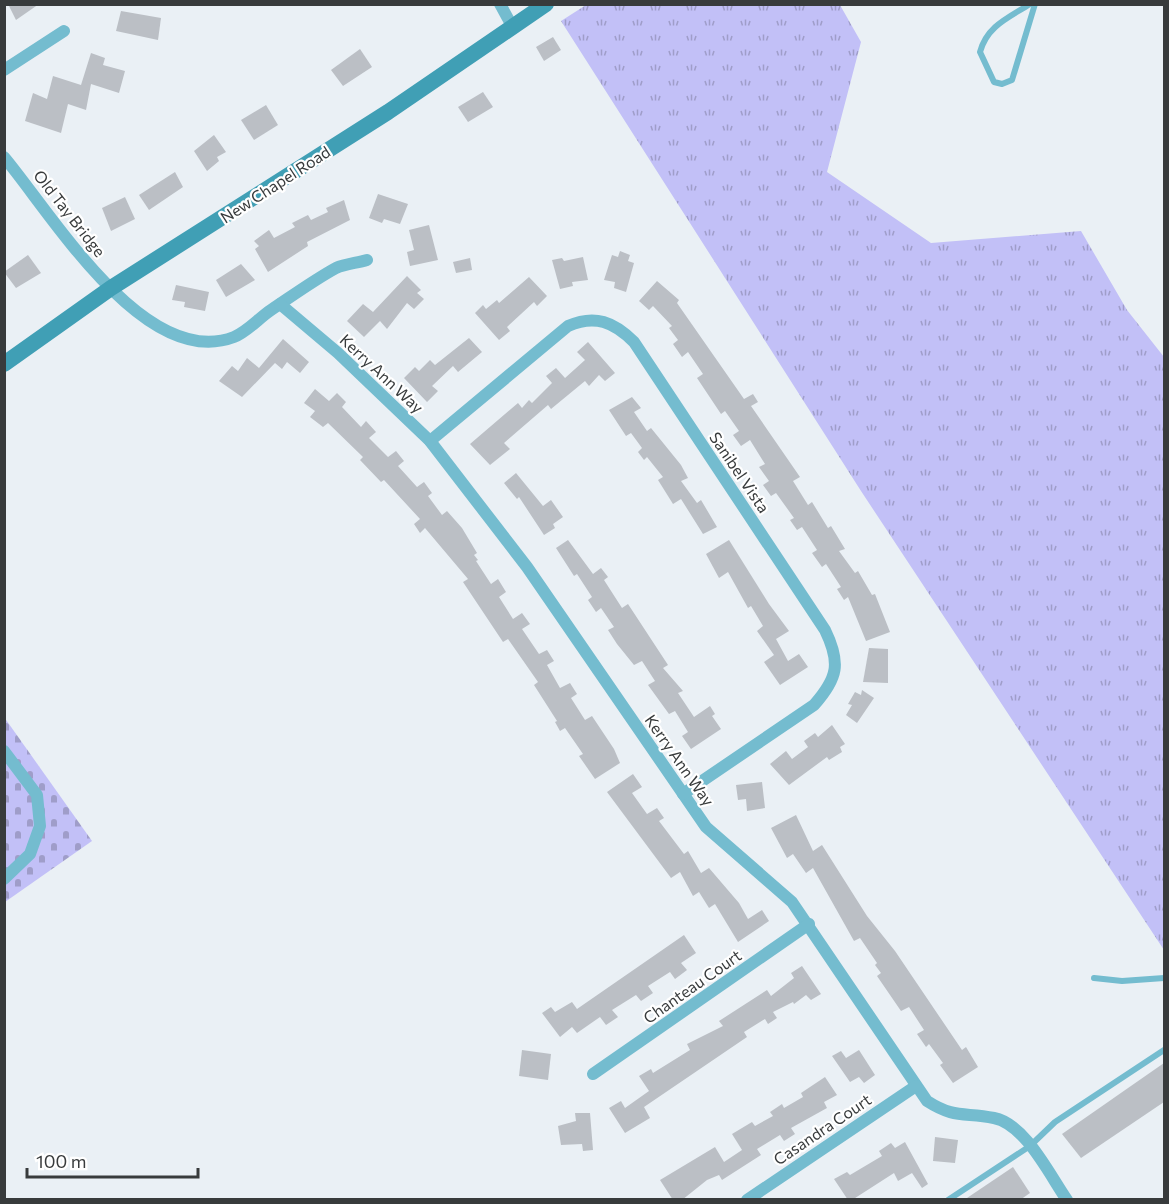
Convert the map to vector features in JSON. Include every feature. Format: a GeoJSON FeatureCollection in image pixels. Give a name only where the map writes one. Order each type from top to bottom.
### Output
{"type":"FeatureCollection","features":[{"type":"Feature","properties":{"kind":"street"},"geometry":{"type":"LineString","coordinates":[[500,4],[512,26]]}},
{"type":"Feature","properties":{"kind":"street","name":"New Chapel Road"},"geometry":{"type":"LineString","coordinates":[[4,363],[111,288],[388,112],[546,4]]}},
{"type":"Feature","properties":{"kind":"street"},"geometry":{"type":"LineString","coordinates":[[4,70],[64,31]]}},
{"type":"Feature","properties":{"kind":"street","name":"Old Tay Bridge"},"geometry":{"type":"LineString","coordinates":[[4,157],[77,254],[111,288],[168,333],[185,340],[217,341],[236,336],[280,304],[338,267],[367,260]]}},
{"type":"Feature","properties":{"kind":"street","name":"Kerry Ann Way"},"geometry":{"type":"LineString","coordinates":[[280,304],[338,353],[430,441],[527,567],[706,827],[783,892],[809,924],[927,1101],[957,1116],[992,1117],[1011,1124],[1023,1134],[1067,1200]]}},
{"type":"Feature","properties":{"kind":"street","name":"Sanibel Vista"},"geometry":{"type":"LineString","coordinates":[[430,441],[568,326],[580,320],[595,319],[610,322],[634,342],[825,630],[836,659],[835,675],[828,689],[814,705],[683,794]]}},
{"type":"Feature","properties":{"kind":"street"},"geometry":{"type":"LineString","coordinates":[[4,751],[9,763],[37,795],[40,826],[30,854],[4,879]]}},
{"type":"Feature","properties":{"kind":"street","name":"Chanteau Court"},"geometry":{"type":"LineString","coordinates":[[593,1074],[809,924]]}},
{"type":"Feature","properties":{"kind":"street","name":"Casandra Court"},"geometry":{"type":"LineString","coordinates":[[747,1200],[916,1086]]}},
{"type":"Feature","properties":{"kind":"lane"},"geometry":{"type":"LineString","coordinates":[[1033,4],[1012,80],[1002,84],[994,82],[980,52],[984,39],[993,27],[1033,4]]}},
{"type":"Feature","properties":{"kind":"lane"},"geometry":{"type":"LineString","coordinates":[[1094,978],[1122,981],[1164,978]]}},
{"type":"Feature","properties":{"kind":"lane"},"geometry":{"type":"LineString","coordinates":[[948,1200],[1030,1146],[1055,1122],[1164,1050]]}},
{"type":"Feature","properties":{"kind":"green space"},"geometry":{"type":"Polygon","coordinates":[[[586,5],[840,5],[861,42],[827,172],[931,243],[1081,231],[1127,310],[1164,357],[1164,950],[861,491],[561,21],[586,5]]]}},
{"type":"Feature","properties":{"kind":"green space"},"geometry":{"type":"Polygon","coordinates":[[[4,717],[92,841],[5,902],[4,902],[4,717]]]}},
{"type":"Feature","properties":{"kind":"building"},"geometry":{"type":"Polygon","coordinates":[[[8,4],[39,4],[16,20],[8,4]]]}},
{"type":"Feature","properties":{"kind":"building"},"geometry":{"type":"Polygon","coordinates":[[[121,11],[161,18],[158,40],[116,31],[121,11]]]}},
{"type":"Feature","properties":{"kind":"building"},"geometry":{"type":"Polygon","coordinates":[[[553,37],[561,50],[544,61],[536,47],[553,37]]]}},
{"type":"Feature","properties":{"kind":"building"},"geometry":{"type":"Polygon","coordinates":[[[360,49],[372,67],[343,86],[331,70],[360,49]]]}},
{"type":"Feature","properties":{"kind":"building"},"geometry":{"type":"Polygon","coordinates":[[[91,53],[105,58],[103,65],[125,71],[119,93],[91,84],[86,110],[68,104],[61,133],[25,121],[33,93],[47,99],[53,76],[81,85],[91,53]]]}},
{"type":"Feature","properties":{"kind":"building"},"geometry":{"type":"Polygon","coordinates":[[[483,92],[493,107],[468,122],[458,107],[483,92]]]}},
{"type":"Feature","properties":{"kind":"building"},"geometry":{"type":"Polygon","coordinates":[[[266,105],[278,125],[254,140],[241,120],[266,105]]]}},
{"type":"Feature","properties":{"kind":"building"},"geometry":{"type":"Polygon","coordinates":[[[214,135],[226,152],[217,157],[219,161],[207,171],[194,151],[214,135]]]}},
{"type":"Feature","properties":{"kind":"building"},"geometry":{"type":"Polygon","coordinates":[[[175,172],[183,187],[149,210],[139,195],[175,172]]]}},
{"type":"Feature","properties":{"kind":"building"},"geometry":{"type":"Polygon","coordinates":[[[378,194],[408,204],[400,224],[384,219],[382,223],[369,218],[378,194]]]}},
{"type":"Feature","properties":{"kind":"building"},"geometry":{"type":"Polygon","coordinates":[[[125,197],[135,219],[111,231],[102,208],[125,197]]]}},
{"type":"Feature","properties":{"kind":"building"},"geometry":{"type":"Polygon","coordinates":[[[344,200],[350,220],[307,242],[308,246],[268,272],[255,249],[259,246],[254,241],[269,230],[274,238],[295,227],[292,223],[308,215],[311,220],[328,212],[326,208],[344,200]]]}},
{"type":"Feature","properties":{"kind":"building"},"geometry":{"type":"Polygon","coordinates":[[[429,225],[438,260],[410,266],[407,252],[414,250],[409,230],[429,225]]]}},
{"type":"Feature","properties":{"kind":"building"},"geometry":{"type":"Polygon","coordinates":[[[620,251],[630,255],[628,261],[634,263],[626,292],[614,288],[615,282],[604,280],[612,255],[618,257],[620,251]]]}},
{"type":"Feature","properties":{"kind":"building"},"geometry":{"type":"Polygon","coordinates":[[[28,255],[41,273],[16,288],[4,272],[28,255]]]}},
{"type":"Feature","properties":{"kind":"building"},"geometry":{"type":"Polygon","coordinates":[[[583,257],[588,280],[572,282],[573,286],[560,289],[552,260],[562,258],[564,261],[583,257]]]}},
{"type":"Feature","properties":{"kind":"building"},"geometry":{"type":"Polygon","coordinates":[[[470,258],[472,270],[456,273],[453,262],[470,258]]]}},
{"type":"Feature","properties":{"kind":"building"},"geometry":{"type":"Polygon","coordinates":[[[241,264],[255,280],[226,297],[216,280],[241,264]]]}},
{"type":"Feature","properties":{"kind":"building"},"geometry":{"type":"Polygon","coordinates":[[[407,276],[421,290],[417,293],[424,299],[414,309],[407,303],[387,329],[380,321],[364,337],[347,321],[363,304],[373,312],[407,276]]]}},
{"type":"Feature","properties":{"kind":"building"},"geometry":{"type":"Polygon","coordinates":[[[529,277],[547,296],[537,306],[534,302],[507,327],[510,331],[499,340],[475,313],[483,305],[486,309],[497,300],[499,303],[529,277]]]}},
{"type":"Feature","properties":{"kind":"building"},"geometry":{"type":"Polygon","coordinates":[[[657,281],[679,300],[677,303],[744,399],[753,394],[758,402],[751,406],[800,477],[793,481],[808,505],[812,502],[828,528],[831,526],[845,549],[839,551],[855,573],[858,571],[872,595],[875,594],[890,632],[866,641],[848,597],[844,600],[837,589],[841,587],[826,564],[822,567],[812,553],[817,550],[802,527],[797,530],[790,520],[794,518],[776,493],[771,496],[763,485],[769,481],[759,467],[765,464],[750,440],[741,446],[733,435],[739,431],[725,411],[721,414],[697,378],[703,374],[688,352],[682,357],[673,344],[678,340],[669,328],[672,326],[653,306],[649,310],[639,301],[657,281]]]}},
{"type":"Feature","properties":{"kind":"building"},"geometry":{"type":"Polygon","coordinates":[[[176,285],[209,292],[205,311],[184,307],[185,302],[172,300],[176,285]]]}},
{"type":"Feature","properties":{"kind":"building"},"geometry":{"type":"Polygon","coordinates":[[[469,338],[482,352],[458,372],[453,366],[432,386],[438,391],[427,402],[404,378],[415,367],[419,371],[430,360],[435,365],[469,338]]]}},
{"type":"Feature","properties":{"kind":"building"},"geometry":{"type":"Polygon","coordinates":[[[283,339],[309,362],[300,373],[287,362],[282,369],[275,363],[242,397],[219,381],[232,366],[238,371],[247,358],[259,368],[283,339]]]}},
{"type":"Feature","properties":{"kind":"building"},"geometry":{"type":"Polygon","coordinates":[[[588,342],[615,373],[605,381],[599,375],[589,386],[585,381],[551,409],[548,405],[504,443],[510,449],[490,465],[470,444],[518,403],[522,408],[529,400],[532,403],[552,383],[546,376],[556,368],[565,378],[585,360],[577,352],[588,342]]]}},
{"type":"Feature","properties":{"kind":"building"},"geometry":{"type":"Polygon","coordinates":[[[315,389],[329,401],[337,393],[346,402],[342,407],[361,427],[366,421],[376,432],[369,438],[388,457],[396,451],[404,461],[398,466],[417,487],[424,482],[432,493],[428,496],[442,515],[447,511],[462,528],[477,553],[474,555],[478,560],[476,561],[491,584],[498,579],[506,592],[499,597],[513,619],[522,613],[530,624],[522,629],[539,654],[547,650],[554,661],[547,665],[560,688],[570,683],[577,694],[571,698],[585,720],[592,716],[614,749],[620,763],[595,779],[579,756],[583,754],[565,728],[560,731],[555,722],[557,721],[534,685],[538,682],[508,639],[503,642],[463,582],[468,579],[425,528],[420,533],[414,524],[420,519],[384,480],[381,482],[360,460],[363,457],[328,423],[323,427],[310,417],[315,411],[304,403],[315,389]]]}},
{"type":"Feature","properties":{"kind":"building"},"geometry":{"type":"Polygon","coordinates":[[[632,397],[641,408],[634,412],[647,431],[651,428],[681,465],[688,478],[681,481],[697,503],[701,500],[717,527],[703,534],[681,499],[673,504],[658,480],[663,477],[647,457],[644,460],[638,452],[642,448],[631,433],[626,436],[609,410],[632,397]]]}},
{"type":"Feature","properties":{"kind":"building"},"geometry":{"type":"Polygon","coordinates":[[[516,473],[543,506],[551,500],[563,517],[553,524],[555,528],[544,535],[519,497],[517,499],[504,483],[516,473]]]}},
{"type":"Feature","properties":{"kind":"building"},"geometry":{"type":"Polygon","coordinates":[[[568,540],[593,574],[601,568],[608,577],[604,580],[622,608],[628,604],[668,665],[663,668],[683,691],[678,693],[694,717],[710,706],[715,714],[712,716],[721,729],[691,749],[682,736],[688,732],[675,711],[669,714],[648,685],[655,681],[642,661],[634,665],[617,644],[608,630],[614,627],[601,608],[596,612],[588,600],[592,597],[577,574],[574,576],[556,548],[568,540]]]}},
{"type":"Feature","properties":{"kind":"building"},"geometry":{"type":"Polygon","coordinates":[[[729,540],[769,604],[789,631],[776,639],[788,661],[799,654],[808,667],[780,685],[764,662],[774,655],[757,631],[763,626],[751,606],[748,608],[728,572],[719,578],[706,554],[729,540]]]}},
{"type":"Feature","properties":{"kind":"building"},"geometry":{"type":"Polygon","coordinates":[[[869,648],[888,649],[888,683],[863,682],[869,648]]]}},
{"type":"Feature","properties":{"kind":"building"},"geometry":{"type":"Polygon","coordinates":[[[862,690],[874,698],[857,723],[846,715],[852,705],[848,704],[855,692],[861,695],[862,690]]]}},
{"type":"Feature","properties":{"kind":"building"},"geometry":{"type":"Polygon","coordinates":[[[832,725],[845,744],[840,747],[842,752],[829,760],[827,757],[789,785],[770,764],[786,751],[792,759],[808,747],[804,741],[815,733],[818,737],[832,725]]]}},
{"type":"Feature","properties":{"kind":"building"},"geometry":{"type":"Polygon","coordinates":[[[633,774],[642,787],[632,793],[647,814],[657,808],[664,818],[659,821],[684,854],[688,851],[701,873],[709,868],[739,903],[748,919],[762,910],[769,921],[738,942],[715,904],[709,908],[699,892],[693,896],[680,872],[671,878],[607,792],[633,774]]]}},
{"type":"Feature","properties":{"kind":"building"},"geometry":{"type":"Polygon","coordinates":[[[762,782],[765,808],[747,811],[746,799],[738,800],[736,785],[762,782]]]}},
{"type":"Feature","properties":{"kind":"building"},"geometry":{"type":"Polygon","coordinates":[[[796,815],[813,851],[822,845],[867,916],[895,951],[962,1050],[966,1047],[978,1067],[953,1083],[940,1065],[943,1063],[929,1044],[926,1047],[917,1034],[924,1030],[909,1007],[901,1011],[877,976],[881,973],[875,965],[877,963],[860,938],[854,941],[813,868],[806,873],[793,854],[787,858],[771,828],[796,815]]]}},
{"type":"Feature","properties":{"kind":"building"},"geometry":{"type":"Polygon","coordinates":[[[684,935],[696,953],[681,963],[687,970],[675,979],[670,972],[648,986],[653,993],[641,1001],[636,995],[612,1010],[618,1017],[606,1025],[600,1017],[577,1033],[572,1027],[560,1037],[542,1013],[551,1007],[555,1012],[572,1002],[577,1009],[684,935]]]}},
{"type":"Feature","properties":{"kind":"building"},"geometry":{"type":"Polygon","coordinates":[[[802,966],[821,994],[811,1000],[806,995],[794,1004],[793,1002],[773,1012],[777,1018],[768,1024],[765,1019],[744,1032],[747,1037],[644,1107],[650,1118],[625,1133],[609,1108],[621,1101],[625,1108],[649,1091],[639,1076],[651,1069],[653,1073],[690,1050],[687,1044],[723,1026],[719,1021],[767,990],[771,996],[794,978],[791,973],[802,966]]]}},
{"type":"Feature","properties":{"kind":"building"},"geometry":{"type":"Polygon","coordinates":[[[522,1050],[551,1054],[548,1080],[519,1076],[522,1050]]]}},
{"type":"Feature","properties":{"kind":"building"},"geometry":{"type":"Polygon","coordinates":[[[859,1050],[875,1075],[864,1083],[859,1077],[850,1082],[832,1056],[841,1051],[846,1058],[859,1050]]]}},
{"type":"Feature","properties":{"kind":"building"},"geometry":{"type":"Polygon","coordinates":[[[1164,1063],[1164,1102],[1081,1158],[1062,1134],[1164,1063]]]}},
{"type":"Feature","properties":{"kind":"building"},"geometry":{"type":"Polygon","coordinates":[[[825,1077],[837,1095],[824,1102],[827,1108],[791,1128],[795,1134],[784,1141],[780,1135],[757,1149],[761,1155],[722,1180],[719,1175],[707,1180],[682,1200],[673,1200],[660,1180],[715,1147],[724,1162],[742,1150],[732,1134],[752,1122],[755,1126],[773,1116],[770,1112],[782,1104],[784,1108],[803,1097],[801,1093],[825,1077]]]}},
{"type":"Feature","properties":{"kind":"building"},"geometry":{"type":"Polygon","coordinates":[[[575,1113],[590,1113],[593,1150],[583,1151],[582,1144],[561,1145],[558,1126],[576,1121],[575,1113]]]}},
{"type":"Feature","properties":{"kind":"building"},"geometry":{"type":"Polygon","coordinates":[[[935,1137],[958,1140],[955,1163],[933,1161],[935,1137]]]}},
{"type":"Feature","properties":{"kind":"building"},"geometry":{"type":"Polygon","coordinates":[[[905,1142],[928,1184],[922,1188],[912,1173],[898,1181],[894,1173],[852,1200],[848,1200],[834,1179],[847,1172],[850,1175],[882,1156],[879,1151],[891,1143],[895,1148],[905,1142]]]}},
{"type":"Feature","properties":{"kind":"building"},"geometry":{"type":"Polygon","coordinates":[[[1013,1167],[1030,1193],[1020,1200],[964,1200],[1013,1167]]]}}]}
